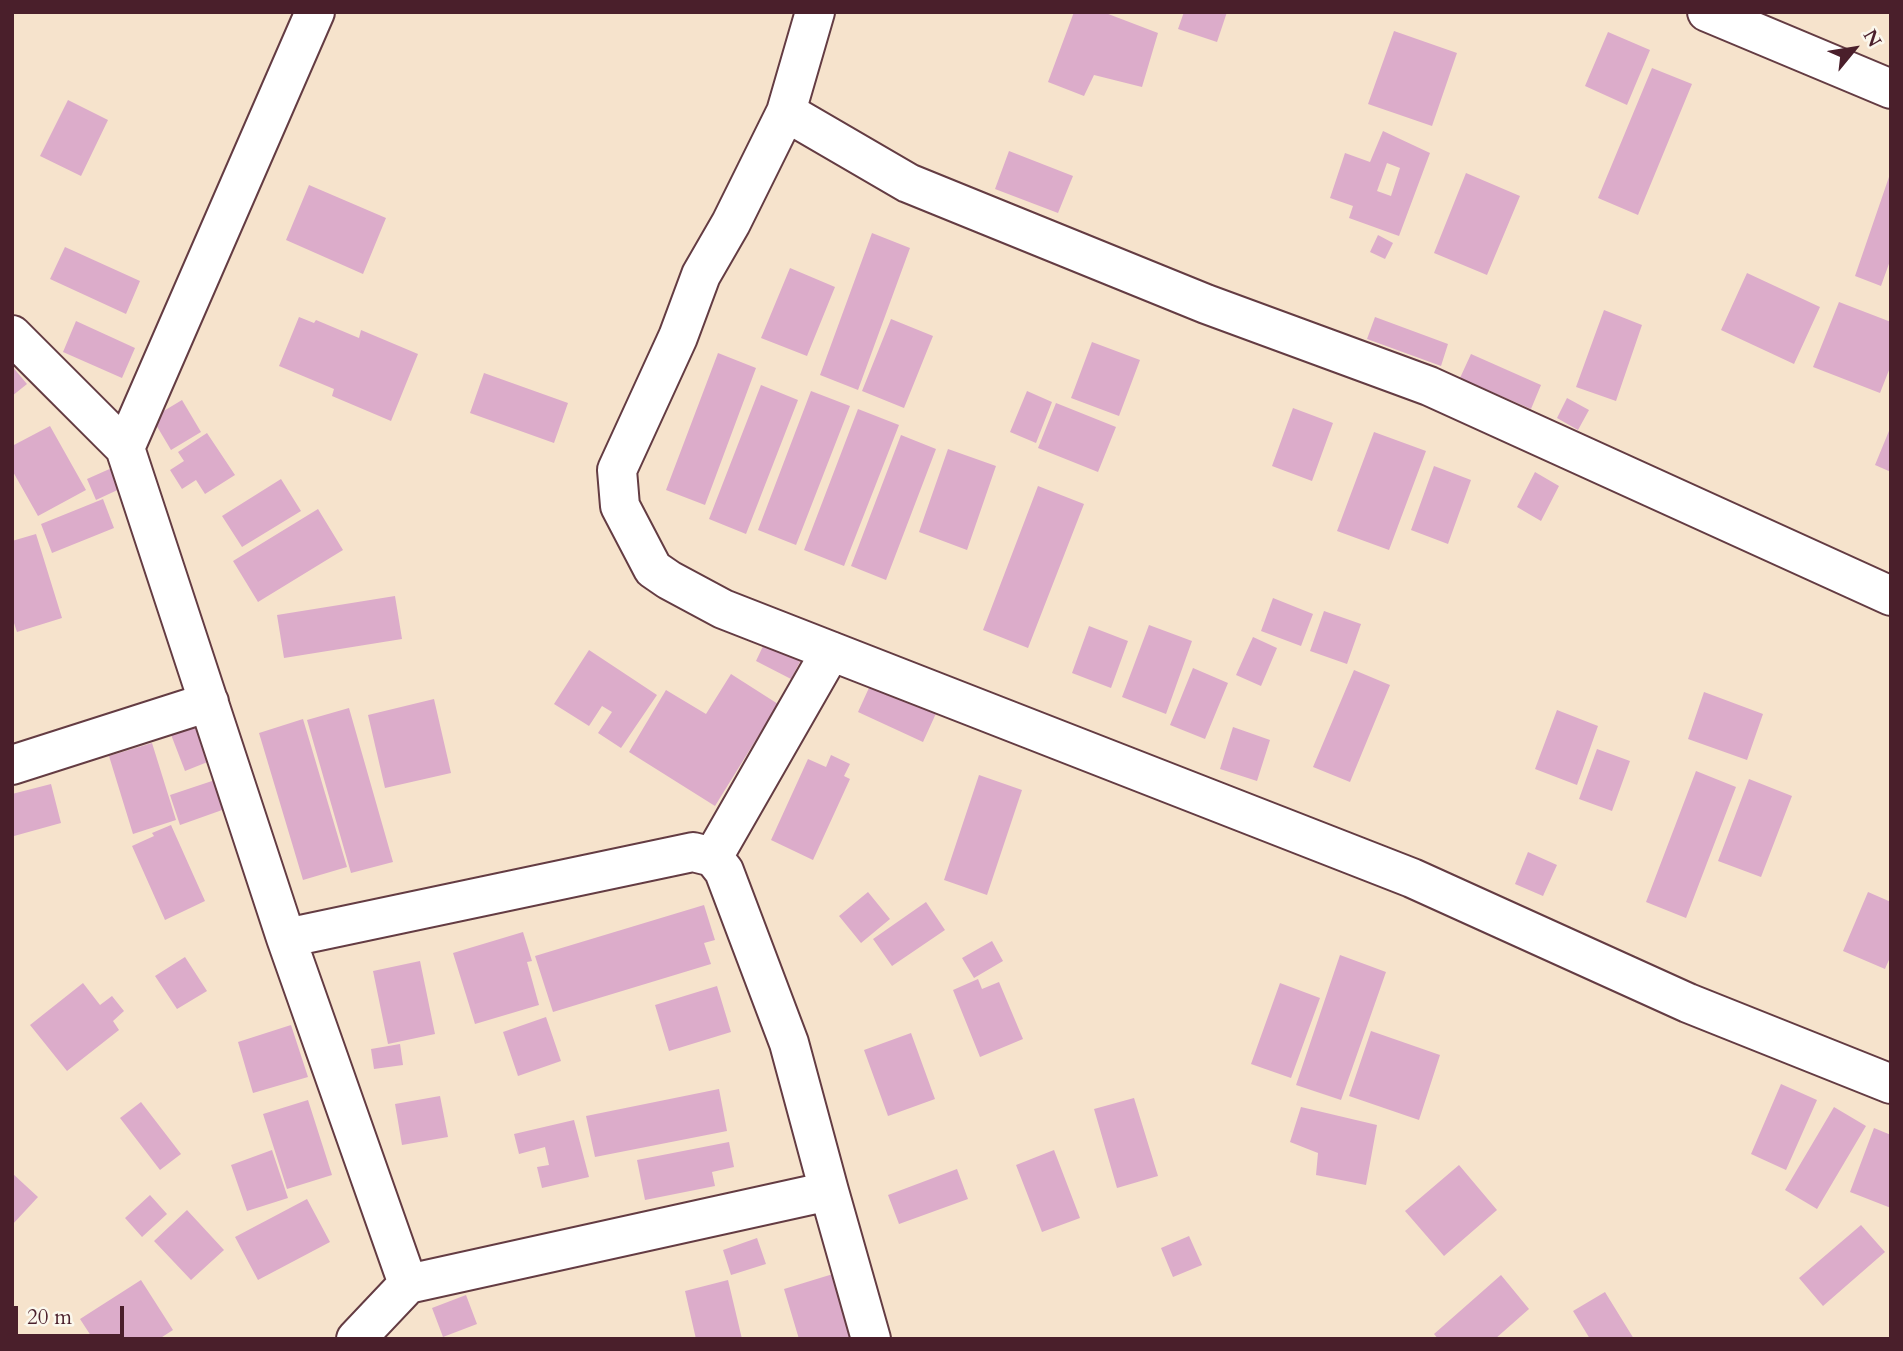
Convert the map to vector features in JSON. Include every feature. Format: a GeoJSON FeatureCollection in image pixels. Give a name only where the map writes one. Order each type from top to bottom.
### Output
{"type":"FeatureCollection","features":[{"type":"Feature","properties":{"kind":"street"},"geometry":{"type":"LineString","coordinates":[[125,448],[315,12]]}},
{"type":"Feature","properties":{"kind":"street"},"geometry":{"type":"LineString","coordinates":[[815,12],[786,112],[732,223],[701,275],[677,337],[617,470],[620,506],[653,569],[723,609],[1412,878],[1688,1003],[1891,1084]]}},
{"type":"Feature","properties":{"kind":"street"},"geometry":{"type":"LineString","coordinates":[[1707,12],[1891,89]]}},
{"type":"Feature","properties":{"kind":"street"},"geometry":{"type":"LineString","coordinates":[[786,112],[908,183],[1206,304],[1429,386],[1891,596]]}},
{"type":"Feature","properties":{"kind":"street"},"geometry":{"type":"LineString","coordinates":[[12,335],[125,448],[286,938],[408,1284]]}},
{"type":"Feature","properties":{"kind":"street"},"geometry":{"type":"LineString","coordinates":[[713,858],[831,651]]}},
{"type":"Feature","properties":{"kind":"street"},"geometry":{"type":"LineString","coordinates":[[12,765],[209,702]]}},
{"type":"Feature","properties":{"kind":"street"},"geometry":{"type":"LineString","coordinates":[[286,938],[693,852],[713,858],[724,871],[789,1043],[871,1339]]}},
{"type":"Feature","properties":{"kind":"street"},"geometry":{"type":"LineString","coordinates":[[356,1339],[408,1284],[830,1191]]}},
{"type":"Feature","properties":{"kind":"building"},"geometry":{"type":"Polygon","coordinates":[[[1074,12],[1103,12],[1158,33],[1142,87],[1094,75],[1084,96],[1048,82],[1074,12]]]}},
{"type":"Feature","properties":{"kind":"building"},"geometry":{"type":"Polygon","coordinates":[[[1184,12],[1227,12],[1217,42],[1178,29],[1184,12]]]}},
{"type":"Feature","properties":{"kind":"building"},"geometry":{"type":"Polygon","coordinates":[[[1394,31],[1457,53],[1432,126],[1368,104],[1394,31]]]}},
{"type":"Feature","properties":{"kind":"building"},"geometry":{"type":"Polygon","coordinates":[[[1608,32],[1650,50],[1627,105],[1585,86],[1608,32]]]}},
{"type":"Feature","properties":{"kind":"building"},"geometry":{"type":"Polygon","coordinates":[[[1652,68],[1692,84],[1638,215],[1598,198],[1652,68]]]}},
{"type":"Feature","properties":{"kind":"building"},"geometry":{"type":"Polygon","coordinates":[[[68,100],[108,120],[81,176],[40,156],[68,100]]]}},
{"type":"Feature","properties":{"kind":"building"},"geometry":{"type":"Polygon","coordinates":[[[1383,131],[1430,153],[1399,236],[1349,218],[1353,206],[1330,198],[1345,153],[1370,162],[1383,131]],[[1387,163],[1377,191],[1391,196],[1400,168],[1387,163]]]}},
{"type":"Feature","properties":{"kind":"building"},"geometry":{"type":"Polygon","coordinates":[[[1009,151],[1073,176],[1058,213],[995,189],[1009,151]]]}},
{"type":"Feature","properties":{"kind":"building"},"geometry":{"type":"Polygon","coordinates":[[[1466,173],[1520,196],[1487,275],[1434,253],[1466,173]]]}},
{"type":"Feature","properties":{"kind":"building"},"geometry":{"type":"Polygon","coordinates":[[[1890,174],[1891,258],[1881,286],[1855,276],[1890,174]]]}},
{"type":"Feature","properties":{"kind":"building"},"geometry":{"type":"Polygon","coordinates":[[[309,185],[386,218],[363,274],[286,240],[309,185]]]}},
{"type":"Feature","properties":{"kind":"building"},"geometry":{"type":"Polygon","coordinates":[[[872,233],[910,248],[858,390],[820,375],[872,233]]]}},
{"type":"Feature","properties":{"kind":"building"},"geometry":{"type":"Polygon","coordinates":[[[1378,235],[1393,243],[1385,259],[1370,252],[1378,235]]]}},
{"type":"Feature","properties":{"kind":"building"},"geometry":{"type":"Polygon","coordinates":[[[65,247],[140,281],[126,314],[50,279],[65,247]]]}},
{"type":"Feature","properties":{"kind":"building"},"geometry":{"type":"Polygon","coordinates":[[[790,268],[835,287],[807,356],[761,338],[790,268]]]}},
{"type":"Feature","properties":{"kind":"building"},"geometry":{"type":"Polygon","coordinates":[[[1747,273],[1820,307],[1794,364],[1721,330],[1747,273]]]}},
{"type":"Feature","properties":{"kind":"building"},"geometry":{"type":"Polygon","coordinates":[[[1839,302],[1891,322],[1891,365],[1880,393],[1813,367],[1839,302]]]}},
{"type":"Feature","properties":{"kind":"building"},"geometry":{"type":"Polygon","coordinates":[[[1604,310],[1642,325],[1616,401],[1576,387],[1604,310]]]}},
{"type":"Feature","properties":{"kind":"building"},"geometry":{"type":"Polygon","coordinates":[[[299,317],[314,323],[316,320],[359,338],[361,330],[418,354],[391,421],[332,396],[334,389],[279,366],[299,317]]]}},
{"type":"Feature","properties":{"kind":"building"},"geometry":{"type":"Polygon","coordinates":[[[1375,317],[1448,344],[1441,366],[1367,339],[1375,317]]]}},
{"type":"Feature","properties":{"kind":"building"},"geometry":{"type":"Polygon","coordinates":[[[891,319],[933,336],[904,408],[862,391],[891,319]]]}},
{"type":"Feature","properties":{"kind":"building"},"geometry":{"type":"Polygon","coordinates":[[[76,321],[135,348],[122,378],[63,352],[76,321]]]}},
{"type":"Feature","properties":{"kind":"building"},"geometry":{"type":"Polygon","coordinates":[[[1092,342],[1140,360],[1119,416],[1071,398],[1092,342]]]}},
{"type":"Feature","properties":{"kind":"building"},"geometry":{"type":"Polygon","coordinates":[[[718,353],[756,368],[705,505],[666,490],[718,353]]]}},
{"type":"Feature","properties":{"kind":"building"},"geometry":{"type":"Polygon","coordinates":[[[1471,354],[1541,385],[1531,409],[1460,378],[1471,354]]]}},
{"type":"Feature","properties":{"kind":"building"},"geometry":{"type":"Polygon","coordinates":[[[12,366],[27,384],[12,396],[12,366]]]}},
{"type":"Feature","properties":{"kind":"building"},"geometry":{"type":"Polygon","coordinates":[[[484,373],[568,403],[554,443],[470,413],[484,373]]]}},
{"type":"Feature","properties":{"kind":"building"},"geometry":{"type":"Polygon","coordinates":[[[761,385],[798,400],[746,534],[709,519],[761,385]]]}},
{"type":"Feature","properties":{"kind":"building"},"geometry":{"type":"Polygon","coordinates":[[[811,391],[850,406],[796,545],[758,530],[811,391]]]}},
{"type":"Feature","properties":{"kind":"building"},"geometry":{"type":"Polygon","coordinates":[[[1027,391],[1052,402],[1036,443],[1010,432],[1027,391]]]}},
{"type":"Feature","properties":{"kind":"building"},"geometry":{"type":"Polygon","coordinates":[[[1567,398],[1589,410],[1578,430],[1557,418],[1567,398]]]}},
{"type":"Feature","properties":{"kind":"building"},"geometry":{"type":"Polygon","coordinates":[[[182,400],[201,432],[171,450],[152,418],[182,400]]]}},
{"type":"Feature","properties":{"kind":"building"},"geometry":{"type":"Polygon","coordinates":[[[1056,403],[1116,427],[1098,472],[1038,448],[1056,403]]]}},
{"type":"Feature","properties":{"kind":"building"},"geometry":{"type":"Polygon","coordinates":[[[1293,408],[1333,423],[1312,481],[1272,466],[1293,408]]]}},
{"type":"Feature","properties":{"kind":"building"},"geometry":{"type":"Polygon","coordinates":[[[858,409],[899,425],[844,566],[804,550],[858,409]]]}},
{"type":"Feature","properties":{"kind":"building"},"geometry":{"type":"Polygon","coordinates":[[[50,426],[86,490],[38,516],[12,470],[12,446],[50,426]]]}},
{"type":"Feature","properties":{"kind":"building"},"geometry":{"type":"Polygon","coordinates":[[[1891,426],[1891,472],[1875,465],[1891,426]]]}},
{"type":"Feature","properties":{"kind":"building"},"geometry":{"type":"Polygon","coordinates":[[[1374,432],[1426,451],[1389,550],[1337,531],[1374,432]]]}},
{"type":"Feature","properties":{"kind":"building"},"geometry":{"type":"Polygon","coordinates":[[[207,433],[235,475],[205,494],[196,480],[182,489],[170,470],[184,461],[178,452],[207,433]]]}},
{"type":"Feature","properties":{"kind":"building"},"geometry":{"type":"Polygon","coordinates":[[[901,435],[936,449],[886,580],[851,566],[901,435]]]}},
{"type":"Feature","properties":{"kind":"building"},"geometry":{"type":"Polygon","coordinates":[[[948,449],[996,466],[967,550],[919,532],[948,449]]]}},
{"type":"Feature","properties":{"kind":"building"},"geometry":{"type":"Polygon","coordinates":[[[1434,466],[1471,480],[1448,544],[1411,530],[1434,466]]]}},
{"type":"Feature","properties":{"kind":"building"},"geometry":{"type":"Polygon","coordinates":[[[114,467],[124,487],[96,500],[87,479],[114,467]]]}},
{"type":"Feature","properties":{"kind":"building"},"geometry":{"type":"Polygon","coordinates":[[[1535,472],[1559,486],[1541,521],[1517,507],[1535,472]]]}},
{"type":"Feature","properties":{"kind":"building"},"geometry":{"type":"Polygon","coordinates":[[[281,479],[301,511],[242,547],[222,516],[281,479]]]}},
{"type":"Feature","properties":{"kind":"building"},"geometry":{"type":"Polygon","coordinates":[[[1038,486],[1084,504],[1028,648],[983,630],[1038,486]]]}},
{"type":"Feature","properties":{"kind":"building"},"geometry":{"type":"Polygon","coordinates":[[[103,499],[114,528],[52,553],[41,524],[103,499]]]}},
{"type":"Feature","properties":{"kind":"building"},"geometry":{"type":"Polygon","coordinates":[[[318,509],[343,550],[258,602],[233,561],[318,509]]]}},
{"type":"Feature","properties":{"kind":"building"},"geometry":{"type":"Polygon","coordinates":[[[36,534],[62,618],[17,632],[12,617],[12,541],[36,534]]]}},
{"type":"Feature","properties":{"kind":"building"},"geometry":{"type":"Polygon","coordinates":[[[395,596],[402,639],[284,658],[277,615],[395,596]]]}},
{"type":"Feature","properties":{"kind":"building"},"geometry":{"type":"Polygon","coordinates":[[[1273,598],[1313,614],[1301,646],[1261,631],[1273,598]]]}},
{"type":"Feature","properties":{"kind":"building"},"geometry":{"type":"Polygon","coordinates":[[[1324,611],[1361,624],[1347,664],[1310,651],[1324,611]]]}},
{"type":"Feature","properties":{"kind":"building"},"geometry":{"type":"Polygon","coordinates":[[[1149,625],[1192,641],[1166,714],[1122,697],[1149,625]]]}},
{"type":"Feature","properties":{"kind":"building"},"geometry":{"type":"Polygon","coordinates":[[[1089,626],[1128,641],[1111,688],[1072,673],[1089,626]]]}},
{"type":"Feature","properties":{"kind":"building"},"geometry":{"type":"Polygon","coordinates":[[[1253,637],[1277,648],[1261,686],[1236,675],[1253,637]]]}},
{"type":"Feature","properties":{"kind":"building"},"geometry":{"type":"Polygon","coordinates":[[[765,642],[801,660],[791,679],[756,661],[765,642]]]}},
{"type":"Feature","properties":{"kind":"building"},"geometry":{"type":"Polygon","coordinates":[[[589,650],[657,695],[621,748],[598,733],[612,712],[602,706],[589,726],[554,704],[589,650]]]}},
{"type":"Feature","properties":{"kind":"building"},"geometry":{"type":"Polygon","coordinates":[[[1193,668],[1228,683],[1205,739],[1170,725],[1193,668]]]}},
{"type":"Feature","properties":{"kind":"building"},"geometry":{"type":"Polygon","coordinates":[[[1354,670],[1390,685],[1350,782],[1313,767],[1354,670]]]}},
{"type":"Feature","properties":{"kind":"building"},"geometry":{"type":"Polygon","coordinates":[[[731,674],[778,704],[715,806],[629,752],[666,690],[706,714],[731,674]]]}},
{"type":"Feature","properties":{"kind":"building"},"geometry":{"type":"Polygon","coordinates":[[[873,679],[938,709],[923,742],[858,712],[873,679]]]}},
{"type":"Feature","properties":{"kind":"building"},"geometry":{"type":"Polygon","coordinates":[[[1704,692],[1763,714],[1747,760],[1688,739],[1704,692]]]}},
{"type":"Feature","properties":{"kind":"building"},"geometry":{"type":"Polygon","coordinates":[[[434,699],[451,773],[385,788],[368,715],[434,699]]]}},
{"type":"Feature","properties":{"kind":"building"},"geometry":{"type":"Polygon","coordinates":[[[349,708],[393,862],[351,873],[307,720],[349,708]]]}},
{"type":"Feature","properties":{"kind":"building"},"geometry":{"type":"Polygon","coordinates":[[[1557,710],[1598,726],[1577,785],[1535,769],[1557,710]]]}},
{"type":"Feature","properties":{"kind":"building"},"geometry":{"type":"Polygon","coordinates":[[[303,719],[347,867],[303,880],[259,733],[303,719]]]}},
{"type":"Feature","properties":{"kind":"building"},"geometry":{"type":"Polygon","coordinates":[[[195,722],[210,761],[185,771],[170,732],[195,722]]]}},
{"type":"Feature","properties":{"kind":"building"},"geometry":{"type":"Polygon","coordinates":[[[1233,727],[1270,740],[1257,781],[1220,769],[1233,727]]]}},
{"type":"Feature","properties":{"kind":"building"},"geometry":{"type":"Polygon","coordinates":[[[152,743],[176,820],[133,834],[109,756],[152,743]]]}},
{"type":"Feature","properties":{"kind":"building"},"geometry":{"type":"Polygon","coordinates":[[[1597,749],[1630,761],[1612,811],[1579,799],[1597,749]]]}},
{"type":"Feature","properties":{"kind":"building"},"geometry":{"type":"Polygon","coordinates":[[[831,755],[850,764],[844,776],[850,779],[813,860],[771,840],[808,759],[826,767],[831,755]]]}},
{"type":"Feature","properties":{"kind":"building"},"geometry":{"type":"Polygon","coordinates":[[[1696,771],[1736,787],[1686,918],[1646,902],[1696,771]]]}},
{"type":"Feature","properties":{"kind":"building"},"geometry":{"type":"Polygon","coordinates":[[[979,775],[1022,790],[987,895],[944,880],[979,775]]]}},
{"type":"Feature","properties":{"kind":"building"},"geometry":{"type":"Polygon","coordinates":[[[1749,779],[1792,796],[1761,877],[1718,861],[1749,779]]]}},
{"type":"Feature","properties":{"kind":"building"},"geometry":{"type":"Polygon","coordinates":[[[215,780],[225,809],[180,825],[170,795],[215,780]]]}},
{"type":"Feature","properties":{"kind":"building"},"geometry":{"type":"Polygon","coordinates":[[[51,784],[61,823],[14,836],[12,794],[51,784]]]}},
{"type":"Feature","properties":{"kind":"building"},"geometry":{"type":"Polygon","coordinates":[[[171,825],[205,901],[165,920],[132,846],[171,825]]]}},
{"type":"Feature","properties":{"kind":"building"},"geometry":{"type":"Polygon","coordinates":[[[1528,852],[1557,865],[1543,896],[1515,884],[1528,852]]]}},
{"type":"Feature","properties":{"kind":"building"},"geometry":{"type":"Polygon","coordinates":[[[868,892],[890,919],[861,943],[839,916],[868,892]]]}},
{"type":"Feature","properties":{"kind":"building"},"geometry":{"type":"Polygon","coordinates":[[[1868,892],[1891,902],[1891,955],[1885,969],[1843,951],[1868,892]]]}},
{"type":"Feature","properties":{"kind":"building"},"geometry":{"type":"Polygon","coordinates":[[[926,902],[945,930],[892,966],[873,939],[926,902]]]}},
{"type":"Feature","properties":{"kind":"building"},"geometry":{"type":"Polygon","coordinates":[[[704,905],[715,940],[704,943],[711,964],[553,1012],[535,956],[704,905]]]}},
{"type":"Feature","properties":{"kind":"building"},"geometry":{"type":"Polygon","coordinates":[[[523,932],[532,961],[527,962],[539,1005],[475,1024],[453,953],[523,932]]]}},
{"type":"Feature","properties":{"kind":"building"},"geometry":{"type":"Polygon","coordinates":[[[992,941],[1003,961],[974,978],[962,958],[992,941]]]}},
{"type":"Feature","properties":{"kind":"building"},"geometry":{"type":"Polygon","coordinates":[[[1340,955],[1386,972],[1341,1100],[1296,1085],[1340,955]]]}},
{"type":"Feature","properties":{"kind":"building"},"geometry":{"type":"Polygon","coordinates":[[[185,957],[207,991],[177,1009],[155,976],[185,957]]]}},
{"type":"Feature","properties":{"kind":"building"},"geometry":{"type":"Polygon","coordinates":[[[420,961],[435,1034],[388,1044],[373,971],[420,961]]]}},
{"type":"Feature","properties":{"kind":"building"},"geometry":{"type":"Polygon","coordinates":[[[978,979],[982,989],[999,982],[1023,1039],[980,1057],[953,990],[978,979]]]}},
{"type":"Feature","properties":{"kind":"building"},"geometry":{"type":"Polygon","coordinates":[[[83,983],[100,1005],[112,996],[124,1011],[113,1021],[119,1030],[67,1071],[30,1025],[83,983]]]}},
{"type":"Feature","properties":{"kind":"building"},"geometry":{"type":"Polygon","coordinates":[[[1280,983],[1320,998],[1291,1078],[1251,1064],[1280,983]]]}},
{"type":"Feature","properties":{"kind":"building"},"geometry":{"type":"Polygon","coordinates":[[[717,986],[731,1032],[669,1051],[655,1005],[717,986]]]}},
{"type":"Feature","properties":{"kind":"building"},"geometry":{"type":"Polygon","coordinates":[[[546,1017],[561,1061],[518,1076],[503,1032],[546,1017]]]}},
{"type":"Feature","properties":{"kind":"building"},"geometry":{"type":"Polygon","coordinates":[[[291,1025],[308,1077],[253,1093],[238,1042],[291,1025]]]}},
{"type":"Feature","properties":{"kind":"building"},"geometry":{"type":"Polygon","coordinates":[[[1371,1031],[1440,1055],[1419,1120],[1349,1096],[1371,1031]]]}},
{"type":"Feature","properties":{"kind":"building"},"geometry":{"type":"Polygon","coordinates":[[[911,1033],[935,1099],[888,1116],[864,1050],[911,1033]]]}},
{"type":"Feature","properties":{"kind":"building"},"geometry":{"type":"Polygon","coordinates":[[[400,1044],[403,1065],[374,1069],[371,1049],[400,1044]]]}},
{"type":"Feature","properties":{"kind":"building"},"geometry":{"type":"Polygon","coordinates":[[[1781,1084],[1817,1100],[1786,1170],[1751,1154],[1781,1084]]]}},
{"type":"Feature","properties":{"kind":"building"},"geometry":{"type":"Polygon","coordinates":[[[719,1089],[727,1131],[595,1157],[586,1116],[719,1089]]]}},
{"type":"Feature","properties":{"kind":"building"},"geometry":{"type":"Polygon","coordinates":[[[440,1096],[448,1137],[402,1145],[395,1104],[440,1096]]]}},
{"type":"Feature","properties":{"kind":"building"},"geometry":{"type":"Polygon","coordinates":[[[1134,1098],[1158,1176],[1117,1188],[1094,1109],[1134,1098]]]}},
{"type":"Feature","properties":{"kind":"building"},"geometry":{"type":"Polygon","coordinates":[[[308,1100],[332,1175],[287,1189],[263,1114],[308,1100]]]}},
{"type":"Feature","properties":{"kind":"building"},"geometry":{"type":"Polygon","coordinates":[[[141,1102],[181,1154],[160,1170],[120,1118],[141,1102]]]}},
{"type":"Feature","properties":{"kind":"building"},"geometry":{"type":"Polygon","coordinates":[[[1301,1107],[1377,1125],[1366,1185],[1316,1175],[1318,1153],[1290,1142],[1301,1107]]]}},
{"type":"Feature","properties":{"kind":"building"},"geometry":{"type":"Polygon","coordinates":[[[1834,1107],[1866,1126],[1817,1209],[1785,1190],[1834,1107]]]}},
{"type":"Feature","properties":{"kind":"building"},"geometry":{"type":"Polygon","coordinates":[[[574,1120],[589,1177],[542,1188],[537,1167],[549,1165],[545,1147],[519,1154],[514,1134],[574,1120]]]}},
{"type":"Feature","properties":{"kind":"building"},"geometry":{"type":"Polygon","coordinates":[[[1874,1128],[1891,1135],[1891,1208],[1850,1192],[1874,1128]]]}},
{"type":"Feature","properties":{"kind":"building"},"geometry":{"type":"Polygon","coordinates":[[[729,1142],[734,1167],[712,1172],[715,1186],[645,1200],[637,1160],[729,1142]]]}},
{"type":"Feature","properties":{"kind":"building"},"geometry":{"type":"Polygon","coordinates":[[[272,1150],[288,1198],[247,1211],[231,1165],[272,1150]]]}},
{"type":"Feature","properties":{"kind":"building"},"geometry":{"type":"Polygon","coordinates":[[[1054,1150],[1080,1218],[1042,1232],[1016,1165],[1054,1150]]]}},
{"type":"Feature","properties":{"kind":"building"},"geometry":{"type":"Polygon","coordinates":[[[1459,1165],[1497,1210],[1444,1256],[1405,1211],[1459,1165]]]}},
{"type":"Feature","properties":{"kind":"building"},"geometry":{"type":"Polygon","coordinates":[[[957,1169],[968,1199],[899,1224],[888,1195],[957,1169]]]}},
{"type":"Feature","properties":{"kind":"building"},"geometry":{"type":"Polygon","coordinates":[[[12,1173],[38,1197],[12,1225],[12,1173]]]}},
{"type":"Feature","properties":{"kind":"building"},"geometry":{"type":"Polygon","coordinates":[[[150,1195],[167,1214],[142,1237],[125,1218],[150,1195]]]}},
{"type":"Feature","properties":{"kind":"building"},"geometry":{"type":"Polygon","coordinates":[[[307,1199],[330,1242],[258,1280],[235,1237],[307,1199]]]}},
{"type":"Feature","properties":{"kind":"building"},"geometry":{"type":"Polygon","coordinates":[[[187,1210],[224,1250],[191,1280],[154,1241],[187,1210]]]}},
{"type":"Feature","properties":{"kind":"building"},"geometry":{"type":"Polygon","coordinates":[[[1861,1225],[1885,1252],[1823,1306],[1799,1278],[1861,1225]]]}},
{"type":"Feature","properties":{"kind":"building"},"geometry":{"type":"Polygon","coordinates":[[[1189,1236],[1202,1265],[1173,1277],[1161,1248],[1189,1236]]]}},
{"type":"Feature","properties":{"kind":"building"},"geometry":{"type":"Polygon","coordinates":[[[757,1238],[766,1264],[731,1275],[723,1250],[757,1238]]]}},
{"type":"Feature","properties":{"kind":"building"},"geometry":{"type":"Polygon","coordinates":[[[833,1274],[853,1339],[799,1339],[784,1289],[833,1274]]]}},
{"type":"Feature","properties":{"kind":"building"},"geometry":{"type":"Polygon","coordinates":[[[1501,1275],[1529,1309],[1495,1339],[1438,1339],[1434,1334],[1501,1275]]]}},
{"type":"Feature","properties":{"kind":"building"},"geometry":{"type":"Polygon","coordinates":[[[141,1280],[173,1330],[159,1339],[93,1339],[80,1319],[141,1280]]]}},
{"type":"Feature","properties":{"kind":"building"},"geometry":{"type":"Polygon","coordinates":[[[728,1280],[742,1339],[696,1339],[685,1291],[728,1280]]]}},
{"type":"Feature","properties":{"kind":"building"},"geometry":{"type":"Polygon","coordinates":[[[1605,1292],[1634,1339],[1590,1339],[1573,1311],[1605,1292]]]}},
{"type":"Feature","properties":{"kind":"building"},"geometry":{"type":"Polygon","coordinates":[[[466,1295],[477,1324],[443,1337],[432,1308],[466,1295]]]}}]}
